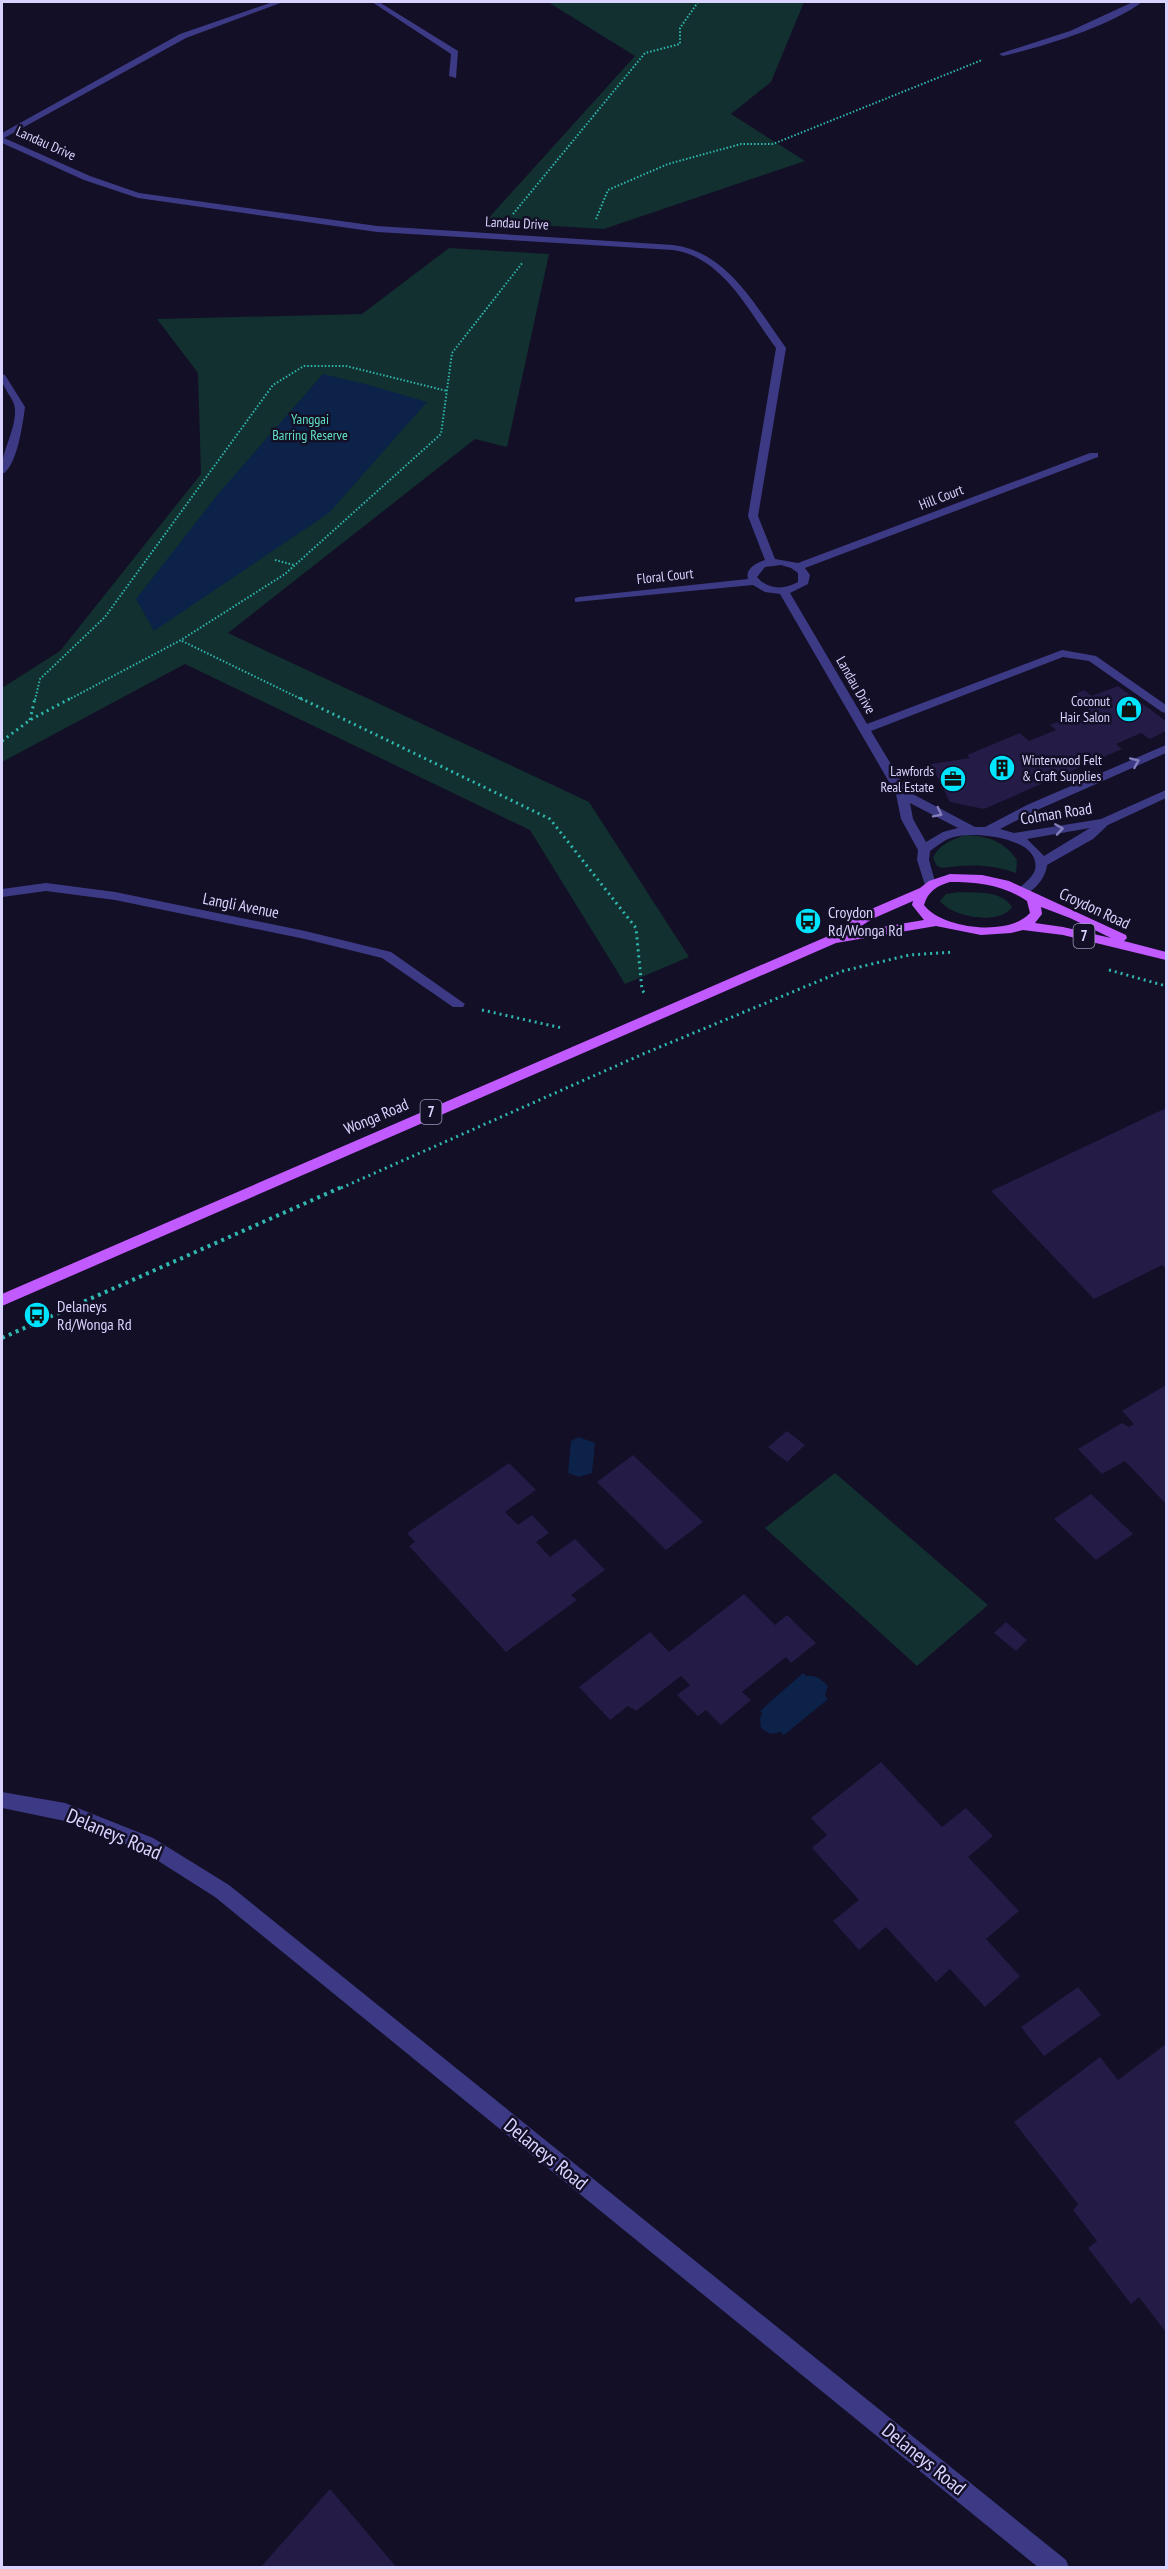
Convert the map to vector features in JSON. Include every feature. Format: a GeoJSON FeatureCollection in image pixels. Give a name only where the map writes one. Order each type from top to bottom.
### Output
{"type":"FeatureCollection","features":[{"type":"Feature","properties":{"kind":"main road","name":"7"},"geometry":{"type":"LineString","coordinates":[[926,888],[950,879],[966,878],[1015,887],[1028,895]]}},
{"type":"Feature","properties":{"kind":"main road","name":"Wonga Road"},"geometry":{"type":"LineString","coordinates":[[2,1300],[603,1037],[831,940],[867,916],[926,888]]}},
{"type":"Feature","properties":{"kind":"main road"},"geometry":{"type":"LineString","coordinates":[[926,888],[918,905],[921,912],[935,922]]}},
{"type":"Feature","properties":{"kind":"main road"},"geometry":{"type":"LineString","coordinates":[[1024,926],[1036,914],[1028,895]]}},
{"type":"Feature","properties":{"kind":"main road","name":"Croydon Road"},"geometry":{"type":"LineString","coordinates":[[1028,895],[1075,915],[1143,949]]}},
{"type":"Feature","properties":{"kind":"main road","name":"Wonga Road"},"geometry":{"type":"LineString","coordinates":[[831,940],[935,922]]}},
{"type":"Feature","properties":{"kind":"main road","name":"7"},"geometry":{"type":"LineString","coordinates":[[935,922],[965,929],[1007,930],[1024,926]]}},
{"type":"Feature","properties":{"kind":"main road","name":"Croydon Road"},"geometry":{"type":"LineString","coordinates":[[1024,926],[1063,931],[1167,956]]}},
{"type":"Feature","properties":{"kind":"street","name":"Landau Drive"},"geometry":{"type":"LineString","coordinates":[[2,138],[183,36],[279,2]]}},
{"type":"Feature","properties":{"kind":"street"},"geometry":{"type":"LineString","coordinates":[[375,2],[455,53],[453,76]]}},
{"type":"Feature","properties":{"kind":"street"},"geometry":{"type":"LineString","coordinates":[[1003,54],[1037,46],[1089,28],[1138,2]]}},
{"type":"Feature","properties":{"kind":"street","name":"Landau Drive"},"geometry":{"type":"LineString","coordinates":[[2,138],[87,178],[138,195],[377,229],[652,245],[692,251],[711,262],[726,276],[781,348],[753,516],[771,562]]}},
{"type":"Feature","properties":{"kind":"street"},"geometry":{"type":"LineString","coordinates":[[2,377],[20,407],[15,439],[2,471]]}},
{"type":"Feature","properties":{"kind":"street","name":"Hill Court"},"geometry":{"type":"LineString","coordinates":[[798,567],[1094,455]]}},
{"type":"Feature","properties":{"kind":"street"},"geometry":{"type":"LineString","coordinates":[[771,562],[785,562],[798,567],[805,575],[803,584],[784,591],[767,589],[755,582],[752,577],[756,567],[771,562]]}},
{"type":"Feature","properties":{"kind":"street","name":"Floral Court"},"geometry":{"type":"LineString","coordinates":[[579,600],[755,582]]}},
{"type":"Feature","properties":{"kind":"street","name":"Landau Drive"},"geometry":{"type":"LineString","coordinates":[[784,591],[902,794],[907,819],[924,850]]}},
{"type":"Feature","properties":{"kind":"street"},"geometry":{"type":"LineString","coordinates":[[865,729],[1062,653],[1092,658],[1167,710]]}},
{"type":"Feature","properties":{"kind":"street"},"geometry":{"type":"LineString","coordinates":[[926,888],[924,850],[946,835],[981,831],[1167,749]]}},
{"type":"Feature","properties":{"kind":"street"},"geometry":{"type":"LineString","coordinates":[[902,794],[981,831],[1013,837],[1032,848],[1041,863],[1041,871],[1028,895]]}},
{"type":"Feature","properties":{"kind":"street","name":"Colman Road"},"geometry":{"type":"LineString","coordinates":[[1013,837],[1104,822],[1167,794]]}},
{"type":"Feature","properties":{"kind":"street","name":"Colman Road"},"geometry":{"type":"LineString","coordinates":[[1041,863],[1089,836],[1104,822]]}},
{"type":"Feature","properties":{"kind":"street","name":"Langli Avenue"},"geometry":{"type":"LineString","coordinates":[[2,893],[46,887],[115,896],[305,935],[386,955],[458,1004]]}},
{"type":"Feature","properties":{"kind":"street","name":"Delaneys Road"},"geometry":{"type":"LineString","coordinates":[[2,1800],[65,1812],[147,1844],[222,1891],[1058,2568]]}},
{"type":"Feature","properties":{"kind":"path"},"geometry":{"type":"LineString","coordinates":[[493,237],[645,53],[680,44],[680,28],[698,2]]}},
{"type":"Feature","properties":{"kind":"path"},"geometry":{"type":"LineString","coordinates":[[593,227],[608,190],[668,164],[741,144],[773,144],[969,64],[1003,54]]}},
{"type":"Feature","properties":{"kind":"path"},"geometry":{"type":"LineString","coordinates":[[2,741],[30,720],[181,640],[285,574],[441,434],[452,353],[541,239]]}},
{"type":"Feature","properties":{"kind":"path"},"geometry":{"type":"LineString","coordinates":[[30,720],[40,679],[105,617],[273,385],[304,366],[346,366],[447,391]]}},
{"type":"Feature","properties":{"kind":"path"},"geometry":{"type":"LineString","coordinates":[[274,560],[295,566]]}},
{"type":"Feature","properties":{"kind":"path"},"geometry":{"type":"LineString","coordinates":[[181,640],[550,819],[636,928],[642,990],[661,1013]]}},
{"type":"Feature","properties":{"kind":"path"},"geometry":{"type":"LineString","coordinates":[[2,1338],[643,1054],[843,971],[909,956],[965,951]]}},
{"type":"Feature","properties":{"kind":"path"},"geometry":{"type":"LineString","coordinates":[[1102,968],[1167,986]]}},
{"type":"Feature","properties":{"kind":"path"},"geometry":{"type":"LineString","coordinates":[[458,1004],[603,1037]]}},
{"type":"Feature","properties":{"kind":"green space"},"geometry":{"type":"Polygon","coordinates":[[[548,2],[804,2],[771,82],[731,114],[805,161],[604,229],[485,222],[635,56],[548,2]]]}},
{"type":"Feature","properties":{"kind":"green space","name":"Yanggai Barring Reserve"},"geometry":{"type":"Polygon","coordinates":[[[449,248],[549,254],[507,447],[475,439],[228,633],[589,802],[689,957],[625,984],[530,830],[185,664],[2,762],[2,688],[60,651],[201,474],[198,373],[157,319],[362,314],[449,248]]]}},
{"type":"Feature","properties":{"kind":"green space"},"geometry":{"type":"Polygon","coordinates":[[[965,835],[988,838],[1007,848],[1017,860],[1016,873],[989,866],[970,865],[942,868],[937,866],[933,858],[939,849],[946,843],[965,835]]]}},
{"type":"Feature","properties":{"kind":"green space"},"geometry":{"type":"Polygon","coordinates":[[[960,892],[995,895],[1012,907],[1006,913],[987,918],[965,915],[946,907],[940,901],[946,894],[960,892]]]}},
{"type":"Feature","properties":{"kind":"green space"},"geometry":{"type":"Polygon","coordinates":[[[835,1473],[988,1605],[917,1666],[765,1528],[835,1473]]]}},
{"type":"Feature","properties":{"kind":"water"},"geometry":{"type":"Polygon","coordinates":[[[323,374],[427,402],[329,513],[154,631],[136,599],[218,494],[323,374]]]}},
{"type":"Feature","properties":{"kind":"water"},"geometry":{"type":"Polygon","coordinates":[[[579,1437],[595,1443],[592,1473],[579,1477],[568,1473],[571,1441],[579,1437]]]}},
{"type":"Feature","properties":{"kind":"water"},"geometry":{"type":"Polygon","coordinates":[[[803,1673],[806,1676],[818,1678],[828,1686],[825,1696],[828,1699],[784,1735],[781,1732],[770,1734],[761,1728],[762,1713],[760,1711],[803,1673]]]}},
{"type":"Feature","properties":{"kind":"building"},"geometry":{"type":"Polygon","coordinates":[[[1118,686],[1166,721],[1166,731],[1150,739],[1141,733],[1116,744],[1122,749],[984,809],[950,802],[931,764],[970,758],[967,755],[1020,733],[1029,741],[1056,730],[1050,725],[1077,714],[1083,720],[1095,714],[1071,696],[1084,690],[1092,696],[1118,686]]]}},
{"type":"Feature","properties":{"kind":"building"},"geometry":{"type":"Polygon","coordinates":[[[1166,1108],[1166,1269],[1162,1265],[1094,1299],[991,1191],[1166,1108]]]}},
{"type":"Feature","properties":{"kind":"building"},"geometry":{"type":"Polygon","coordinates":[[[1166,1385],[1166,1504],[1125,1461],[1102,1474],[1078,1449],[1122,1423],[1129,1427],[1134,1424],[1122,1411],[1166,1385]]]}},
{"type":"Feature","properties":{"kind":"building"},"geometry":{"type":"Polygon","coordinates":[[[787,1431],[805,1445],[787,1462],[768,1447],[787,1431]]]}},
{"type":"Feature","properties":{"kind":"building"},"geometry":{"type":"Polygon","coordinates":[[[633,1455],[703,1522],[666,1550],[597,1482],[633,1455]]]}},
{"type":"Feature","properties":{"kind":"building"},"geometry":{"type":"Polygon","coordinates":[[[509,1463],[536,1490],[505,1512],[518,1525],[532,1515],[549,1533],[536,1542],[550,1557],[575,1539],[605,1570],[571,1595],[577,1600],[506,1652],[409,1546],[415,1542],[407,1533],[509,1463]]]}},
{"type":"Feature","properties":{"kind":"building"},"geometry":{"type":"Polygon","coordinates":[[[1091,1494],[1133,1534],[1096,1560],[1054,1519],[1091,1494]]]}},
{"type":"Feature","properties":{"kind":"building"},"geometry":{"type":"Polygon","coordinates":[[[744,1594],[775,1625],[787,1615],[816,1643],[791,1663],[786,1657],[742,1692],[751,1700],[721,1725],[706,1710],[698,1716],[677,1695],[690,1685],[681,1676],[636,1711],[628,1706],[610,1720],[579,1687],[650,1632],[669,1652],[744,1594]]]}},
{"type":"Feature","properties":{"kind":"building"},"geometry":{"type":"Polygon","coordinates":[[[1006,1622],[1027,1640],[1016,1651],[994,1633],[1006,1622]]]}},
{"type":"Feature","properties":{"kind":"building"},"geometry":{"type":"Polygon","coordinates":[[[881,1762],[942,1827],[966,1808],[993,1836],[968,1857],[1019,1911],[986,1939],[1020,1976],[985,2007],[950,1969],[936,1982],[886,1927],[859,1950],[833,1921],[859,1900],[812,1848],[827,1835],[811,1818],[881,1762]]]}},
{"type":"Feature","properties":{"kind":"building"},"geometry":{"type":"Polygon","coordinates":[[[1078,1987],[1101,2015],[1044,2056],[1021,2027],[1078,1987]]]}},
{"type":"Feature","properties":{"kind":"building"},"geometry":{"type":"Polygon","coordinates":[[[1166,2044],[1165,2331],[1139,2297],[1131,2304],[1088,2248],[1097,2241],[1073,2210],[1078,2204],[1014,2122],[1100,2057],[1118,2080],[1166,2044]]]}},
{"type":"Feature","properties":{"kind":"building"},"geometry":{"type":"Polygon","coordinates":[[[330,2489],[397,2568],[260,2568],[330,2489]]]}},
{"type":"Feature","properties":{"kind":"place","name":"Coconut Hair Salon"},"geometry":{"type":"Point","coordinates":[1129,709]}},
{"type":"Feature","properties":{"kind":"place","name":"Winterwood Felt & Craft Supplies"},"geometry":{"type":"Point","coordinates":[1002,768]}},
{"type":"Feature","properties":{"kind":"place","name":"Lawfords Real Estate"},"geometry":{"type":"Point","coordinates":[953,779]}},
{"type":"Feature","properties":{"kind":"place","name":"Croydon Rd/Wonga Rd"},"geometry":{"type":"Point","coordinates":[808,921]}},
{"type":"Feature","properties":{"kind":"place","name":"Delaneys Rd/Wonga Rd"},"geometry":{"type":"Point","coordinates":[37,1315]}}]}
